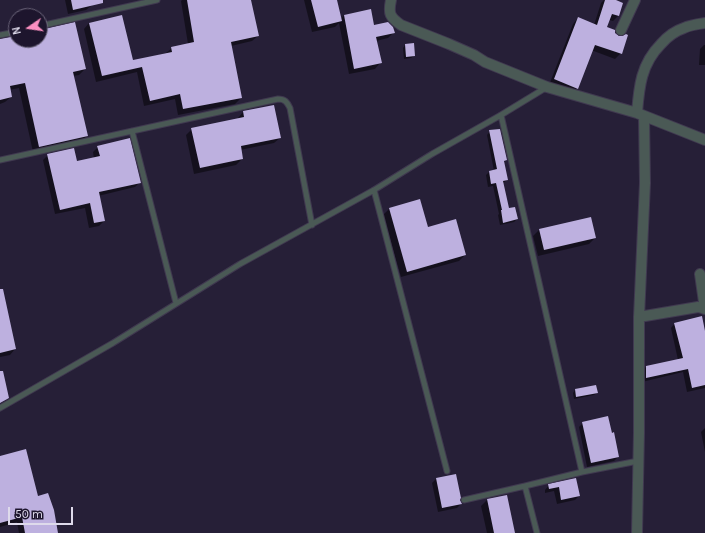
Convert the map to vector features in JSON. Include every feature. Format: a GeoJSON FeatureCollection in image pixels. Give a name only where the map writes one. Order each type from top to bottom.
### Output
{"type":"FeatureCollection","features":[{"type":"Feature","properties":{"kind":"street"},"geometry":{"type":"LineString","coordinates":[[391,0],[389,11],[391,17],[394,21],[401,25],[474,55],[485,62],[548,87],[640,115],[705,140]]}},
{"type":"Feature","properties":{"kind":"street"},"geometry":{"type":"LineString","coordinates":[[622,30],[635,0]]}},
{"type":"Feature","properties":{"kind":"street"},"geometry":{"type":"LineString","coordinates":[[637,533],[639,316],[645,183],[640,115],[640,88],[647,62],[655,50],[668,36],[685,27],[705,23]]}},
{"type":"Feature","properties":{"kind":"street"},"geometry":{"type":"LineString","coordinates":[[639,316],[698,307],[705,309],[700,274]]}},
{"type":"Feature","properties":{"kind":"lane"},"geometry":{"type":"LineString","coordinates":[[48,24],[156,0]]}},
{"type":"Feature","properties":{"kind":"lane"},"geometry":{"type":"LineString","coordinates":[[0,408],[113,343],[240,264],[374,190],[452,142],[548,87]]}},
{"type":"Feature","properties":{"kind":"lane"},"geometry":{"type":"LineString","coordinates":[[0,160],[282,99],[285,100],[290,108],[312,225]]}},
{"type":"Feature","properties":{"kind":"lane"},"geometry":{"type":"LineString","coordinates":[[501,115],[582,472]]}},
{"type":"Feature","properties":{"kind":"lane"},"geometry":{"type":"LineString","coordinates":[[132,131],[176,303]]}},
{"type":"Feature","properties":{"kind":"lane"},"geometry":{"type":"LineString","coordinates":[[374,190],[447,471]]}},
{"type":"Feature","properties":{"kind":"lane"},"geometry":{"type":"LineString","coordinates":[[464,500],[582,472],[638,461]]}},
{"type":"Feature","properties":{"kind":"lane"},"geometry":{"type":"LineString","coordinates":[[525,486],[537,533]]}},
{"type":"Feature","properties":{"kind":"building"},"geometry":{"type":"Polygon","coordinates":[[[71,0],[103,0],[103,3],[73,10],[71,0]]]}},
{"type":"Feature","properties":{"kind":"building"},"geometry":{"type":"Polygon","coordinates":[[[187,0],[251,0],[259,36],[231,42],[242,98],[183,109],[180,94],[150,101],[142,67],[102,76],[89,23],[122,15],[133,60],[172,52],[171,47],[194,42],[187,0]]]}},
{"type":"Feature","properties":{"kind":"building"},"geometry":{"type":"Polygon","coordinates":[[[311,0],[337,0],[342,21],[318,27],[311,0]]]}},
{"type":"Feature","properties":{"kind":"building"},"geometry":{"type":"Polygon","coordinates":[[[605,0],[616,0],[623,3],[619,16],[612,14],[607,27],[615,30],[615,33],[619,36],[626,34],[628,35],[622,54],[595,45],[578,89],[554,79],[578,17],[597,25],[605,0]]]}},
{"type":"Feature","properties":{"kind":"building"},"geometry":{"type":"Polygon","coordinates":[[[371,9],[374,25],[388,22],[393,27],[395,33],[376,37],[382,63],[354,69],[344,15],[371,9]]]}},
{"type":"Feature","properties":{"kind":"building"},"geometry":{"type":"Polygon","coordinates":[[[75,22],[86,69],[73,72],[88,136],[39,147],[25,83],[10,86],[12,97],[0,100],[0,39],[8,38],[8,48],[48,48],[48,28],[75,22]]]}},
{"type":"Feature","properties":{"kind":"building"},"geometry":{"type":"Polygon","coordinates":[[[414,43],[415,56],[406,57],[405,44],[414,43]]]}},
{"type":"Feature","properties":{"kind":"building"},"geometry":{"type":"Polygon","coordinates":[[[274,105],[281,138],[241,146],[243,159],[200,168],[191,128],[244,117],[243,111],[274,105]]]}},
{"type":"Feature","properties":{"kind":"building"},"geometry":{"type":"Polygon","coordinates":[[[500,129],[507,160],[504,161],[508,180],[503,181],[509,208],[515,207],[518,219],[503,223],[502,210],[496,183],[491,184],[489,171],[497,169],[489,130],[500,129]]]}},
{"type":"Feature","properties":{"kind":"building"},"geometry":{"type":"Polygon","coordinates":[[[130,138],[141,183],[99,192],[105,221],[94,223],[90,203],[60,210],[47,154],[74,148],[77,161],[100,156],[97,146],[130,138]]]}},
{"type":"Feature","properties":{"kind":"building"},"geometry":{"type":"Polygon","coordinates":[[[420,199],[428,227],[456,219],[466,255],[407,272],[389,208],[420,199]]]}},
{"type":"Feature","properties":{"kind":"building"},"geometry":{"type":"Polygon","coordinates":[[[591,217],[596,238],[544,250],[539,229],[591,217]]]}},
{"type":"Feature","properties":{"kind":"building"},"geometry":{"type":"Polygon","coordinates":[[[0,289],[3,289],[16,349],[0,353],[0,289]]]}},
{"type":"Feature","properties":{"kind":"building"},"geometry":{"type":"Polygon","coordinates":[[[702,316],[705,331],[705,385],[692,388],[688,369],[646,378],[646,366],[683,358],[674,323],[702,316]]]}},
{"type":"Feature","properties":{"kind":"building"},"geometry":{"type":"Polygon","coordinates":[[[0,371],[3,371],[9,398],[0,403],[0,371]]]}},
{"type":"Feature","properties":{"kind":"building"},"geometry":{"type":"Polygon","coordinates":[[[596,385],[598,393],[576,397],[575,389],[596,385]]]}},
{"type":"Feature","properties":{"kind":"building"},"geometry":{"type":"Polygon","coordinates":[[[608,416],[612,433],[614,432],[619,457],[591,463],[582,422],[608,416]]]}},
{"type":"Feature","properties":{"kind":"building"},"geometry":{"type":"Polygon","coordinates":[[[26,449],[38,496],[48,493],[54,510],[58,533],[25,533],[22,517],[0,523],[0,456],[26,449]]]}},
{"type":"Feature","properties":{"kind":"building"},"geometry":{"type":"Polygon","coordinates":[[[456,474],[462,504],[442,508],[436,478],[456,474]]]}},
{"type":"Feature","properties":{"kind":"building"},"geometry":{"type":"Polygon","coordinates":[[[576,478],[580,496],[561,500],[559,487],[549,489],[548,484],[576,478]]]}},
{"type":"Feature","properties":{"kind":"building"},"geometry":{"type":"Polygon","coordinates":[[[507,495],[515,533],[494,533],[487,499],[507,495]]]}}]}
